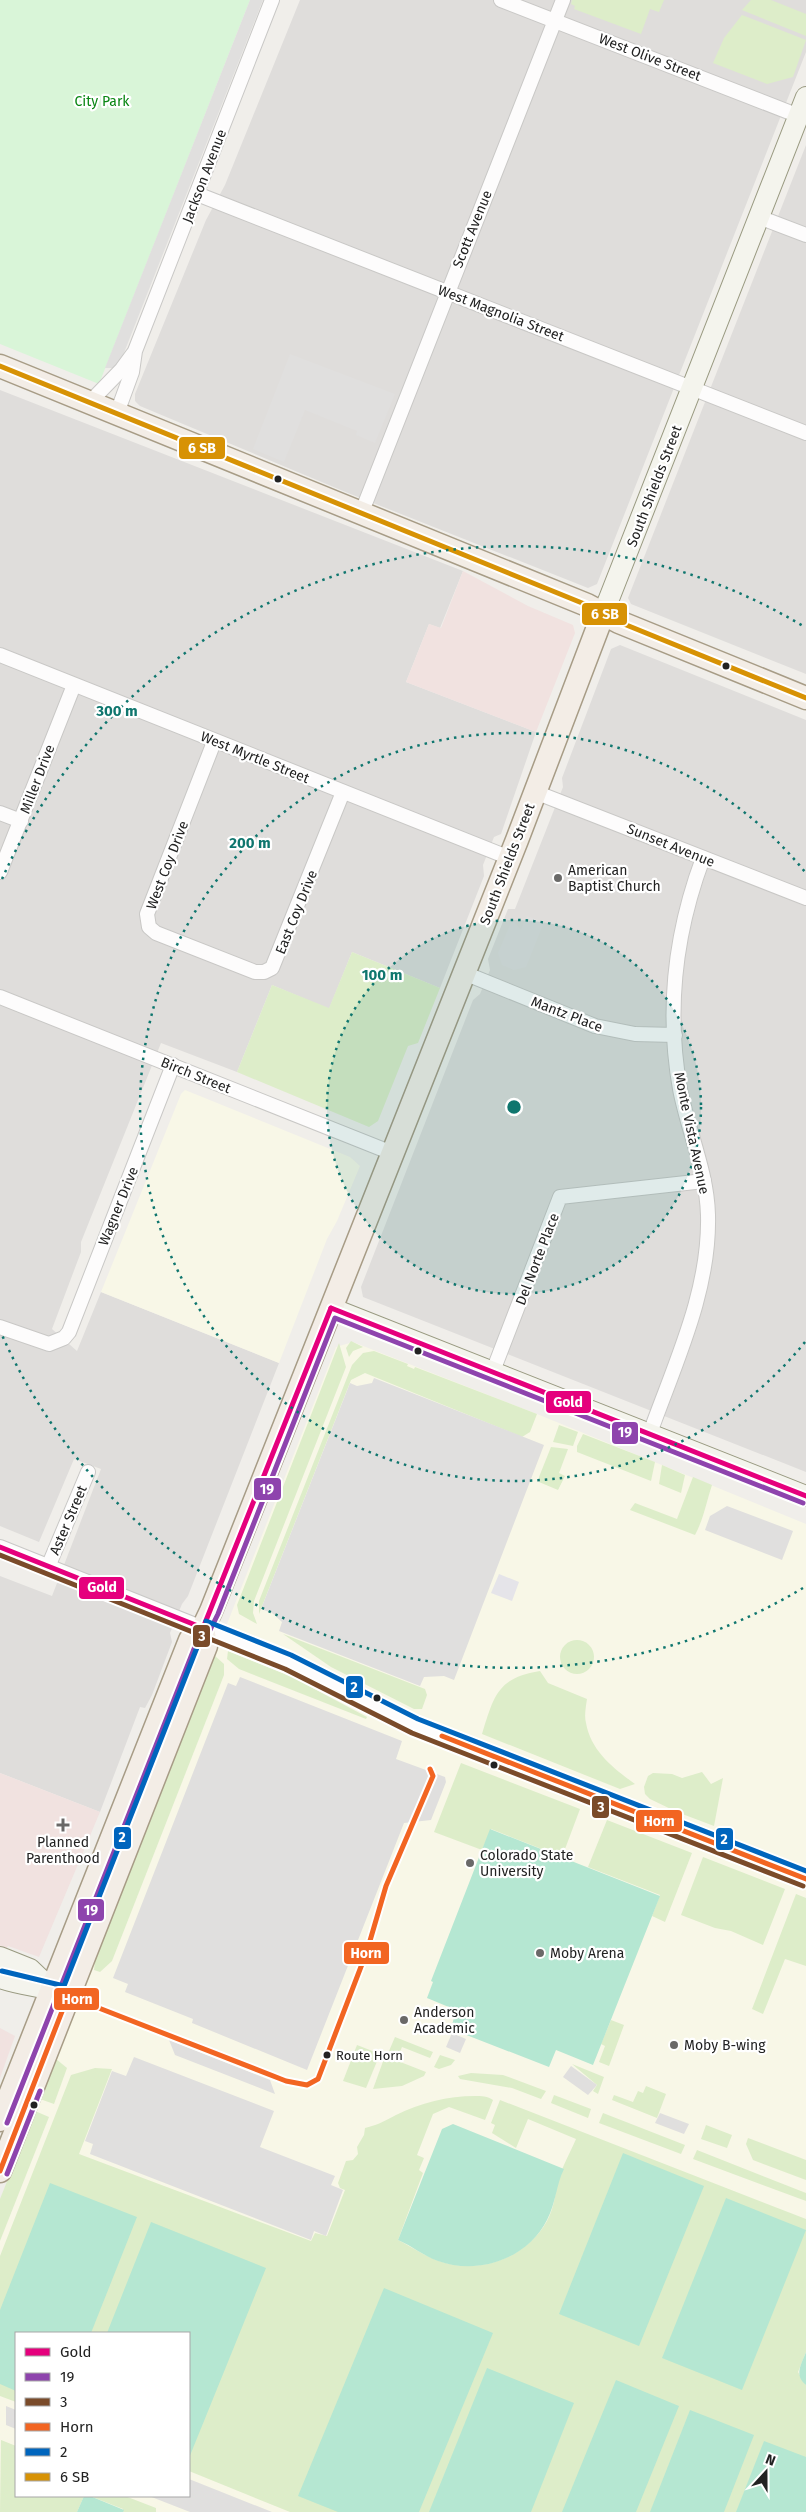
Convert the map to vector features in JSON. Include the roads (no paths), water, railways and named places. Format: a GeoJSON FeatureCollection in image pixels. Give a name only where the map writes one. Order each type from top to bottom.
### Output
{"type":"FeatureCollection","features":[{"type":"Feature","properties":{"kind":"main road","name":"South Shields Street"},"geometry":{"type":"LineString","coordinates":[[0,2171],[60,1992],[190,1640],[203,1628],[331,1308],[510,858],[603,614],[806,97]]}},
{"type":"Feature","properties":{"kind":"main road"},"geometry":{"type":"LineString","coordinates":[[0,366],[806,698]]}},
{"type":"Feature","properties":{"kind":"main road"},"geometry":{"type":"LineString","coordinates":[[331,1308],[806,1496]]}},
{"type":"Feature","properties":{"kind":"main road"},"geometry":{"type":"LineString","coordinates":[[0,1957],[30,1969],[60,1992]]}},
{"type":"Feature","properties":{"kind":"main road"},"geometry":{"type":"LineString","coordinates":[[0,1978],[18,1985],[60,1992]]}},
{"type":"Feature","properties":{"kind":"main road","name":"South Shields Street"},"geometry":{"type":"LineString","coordinates":[[0,2120],[60,1992]]}},
{"type":"Feature","properties":{"kind":"street","name":"Jackson Avenue"},"geometry":{"type":"LineString","coordinates":[[117,413],[132,372],[135,351],[272,0]]}},
{"type":"Feature","properties":{"kind":"street","name":"West Olive Street"},"geometry":{"type":"LineString","coordinates":[[501,0],[799,116]]}},
{"type":"Feature","properties":{"kind":"street","name":"Scott Avenue"},"geometry":{"type":"LineString","coordinates":[[361,514],[563,0]]}},
{"type":"Feature","properties":{"kind":"street","name":"West Magnolia Street"},"geometry":{"type":"LineString","coordinates":[[197,194],[806,433]]}},
{"type":"Feature","properties":{"kind":"street"},"geometry":{"type":"LineString","coordinates":[[758,217],[806,235]]}},
{"type":"Feature","properties":{"kind":"street","name":"Jackson Avenue"},"geometry":{"type":"LineString","coordinates":[[90,402],[122,369],[135,351]]}},
{"type":"Feature","properties":{"kind":"street","name":"West Myrtle Street"},"geometry":{"type":"LineString","coordinates":[[0,655],[214,742],[510,858]]}},
{"type":"Feature","properties":{"kind":"street","name":"Miller Drive"},"geometry":{"type":"LineString","coordinates":[[0,872],[74,685]]}},
{"type":"Feature","properties":{"kind":"street","name":"West Coy Drive"},"geometry":{"type":"LineString","coordinates":[[209,953],[156,933],[149,927],[147,918],[214,742]]}},
{"type":"Feature","properties":{"kind":"street","name":"East Coy Drive"},"geometry":{"type":"LineString","coordinates":[[209,953],[255,972],[264,972],[272,968],[343,792]]}},
{"type":"Feature","properties":{"kind":"street","name":"Sunset Avenue"},"geometry":{"type":"LineString","coordinates":[[535,792],[806,898]]}},
{"type":"Feature","properties":{"kind":"street"},"geometry":{"type":"LineString","coordinates":[[0,813],[20,821]]}},
{"type":"Feature","properties":{"kind":"street","name":"Monte Vista Avenue"},"geometry":{"type":"LineString","coordinates":[[650,1433],[696,1304],[704,1271],[708,1213],[704,1181],[680,1088],[673,988],[678,944],[689,900],[703,858]]}},
{"type":"Feature","properties":{"kind":"street","name":"Mantz Place"},"geometry":{"type":"LineString","coordinates":[[464,973],[601,1028],[635,1034],[675,1035]]}},
{"type":"Feature","properties":{"kind":"street","name":"Birch Street"},"geometry":{"type":"LineString","coordinates":[[0,997],[392,1153]]}},
{"type":"Feature","properties":{"kind":"street","name":"Wagner Drive"},"geometry":{"type":"LineString","coordinates":[[0,1327],[40,1343],[49,1344],[57,1342],[69,1332],[173,1065]]}},
{"type":"Feature","properties":{"kind":"street","name":"Del Norte Place"},"geometry":{"type":"LineString","coordinates":[[493,1371],[560,1197],[704,1181]]}},
{"type":"Feature","properties":{"kind":"street","name":"Aster Street"},"geometry":{"type":"LineString","coordinates":[[48,1567],[88,1472]]}},
{"type":"Feature","properties":{"kind":"street"},"geometry":{"type":"LineString","coordinates":[[0,1547],[288,1662],[415,1726],[806,1879]]}},
{"type":"Feature","properties":{"kind":"place","name":"American Baptist Church"},"geometry":{"type":"Point","coordinates":[558,878]}},
{"type":"Feature","properties":{"kind":"place","name":"Planned Parenthood"},"geometry":{"type":"Point","coordinates":[63,1825]}},
{"type":"Feature","properties":{"kind":"place","name":"Colorado State University"},"geometry":{"type":"Point","coordinates":[470,1863]}},
{"type":"Feature","properties":{"kind":"place","name":"Moby Arena"},"geometry":{"type":"Point","coordinates":[540,1953]}},
{"type":"Feature","properties":{"kind":"place","name":"Anderson Academic"},"geometry":{"type":"Point","coordinates":[404,2020]}},
{"type":"Feature","properties":{"kind":"place","name":"Moby B-wing"},"geometry":{"type":"Point","coordinates":[674,2045]}},
{"type":"Feature","properties":{"kind":"place","name":"Route Horn"},"geometry":{"type":"Point","coordinates":[327,2055]}},
{"type":"Feature","properties":{"kind":"park label","name":"City Park"},"geometry":{"type":"Point","coordinates":[102,101]}}]}
